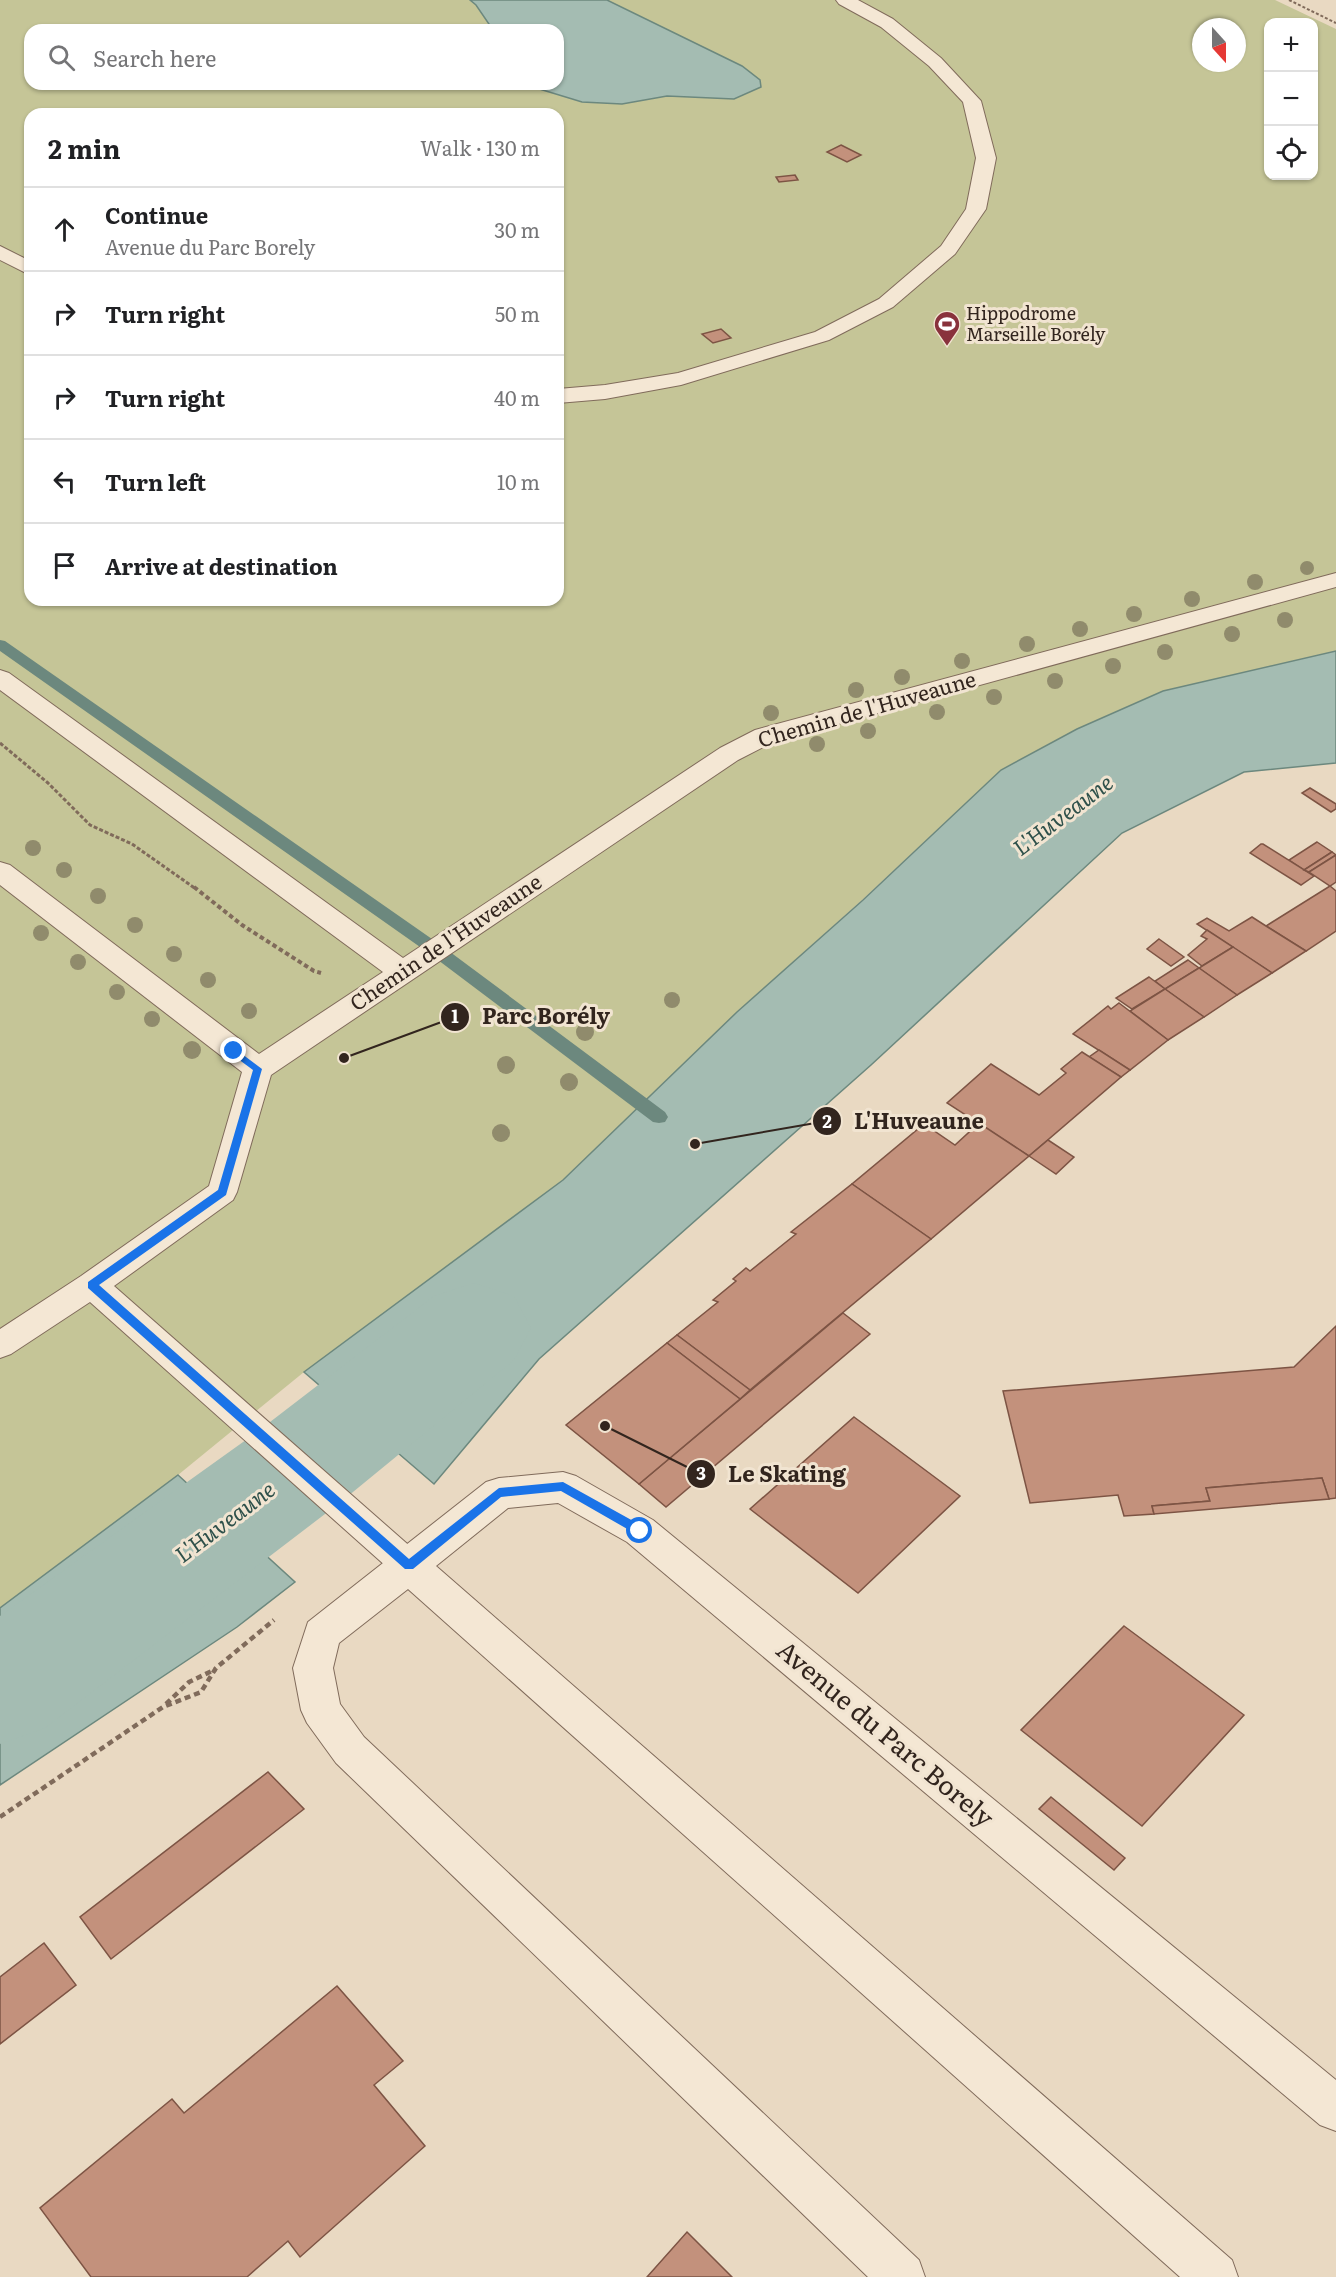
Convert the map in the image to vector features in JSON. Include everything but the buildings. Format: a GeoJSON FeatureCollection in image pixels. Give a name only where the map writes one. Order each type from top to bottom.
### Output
{"type":"FeatureCollection","features":[{"type":"Feature","properties":{"kind":"street","name":"Avenue du Parc Borely"},"geometry":{"type":"LineString","coordinates":[[902,2277],[350,1750],[321,1710],[313,1668],[322,1634],[499,1493],[563,1486],[640,1531],[1336,2109]]}},
{"type":"Feature","properties":{"kind":"street"},"geometry":{"type":"LineString","coordinates":[[409,1566],[1215,2277]]}},
{"type":"Feature","properties":{"kind":"lane"},"geometry":{"type":"LineString","coordinates":[[564,395],[605,392],[681,380],[822,336],[886,303],[948,250],[976,209],[986,158],[972,101],[934,62],[887,23],[845,0]]}},
{"type":"Feature","properties":{"kind":"lane"},"geometry":{"type":"LineString","coordinates":[[0,252],[24,266]]}},
{"type":"Feature","properties":{"kind":"lane","name":"Chemin de l'Huveaune"},"geometry":{"type":"LineString","coordinates":[[258,1069],[729,754],[764,736],[1336,580]]}},
{"type":"Feature","properties":{"kind":"lane"},"geometry":{"type":"LineString","coordinates":[[0,678],[403,972]]}},
{"type":"Feature","properties":{"kind":"lane"},"geometry":{"type":"LineString","coordinates":[[0,871],[258,1069],[222,1192],[92,1285],[0,1345]]}},
{"type":"Feature","properties":{"kind":"lane"},"geometry":{"type":"LineString","coordinates":[[92,1285],[409,1566]]}},
{"type":"Feature","properties":{"kind":"path"},"geometry":{"type":"LineString","coordinates":[[1289,0],[1336,23]]}},
{"type":"Feature","properties":{"kind":"path"},"geometry":{"type":"LineString","coordinates":[[0,744],[48,783],[90,825],[132,844],[173,871],[242,925],[314,971],[376,990]]}},
{"type":"Feature","properties":{"kind":"path"},"geometry":{"type":"LineString","coordinates":[[0,1817],[163,1707],[189,1682],[216,1668],[201,1692],[163,1707]]}},
{"type":"Feature","properties":{"kind":"green space"},"geometry":{"type":"Polygon","coordinates":[[[0,0],[1275,0],[1313,18],[1264,18],[1264,180],[1318,180],[1318,20],[1336,29],[1336,651],[1163,691],[1077,729],[1001,770],[862,900],[737,1012],[563,1180],[304,1372],[178,1475],[0,1608],[0,0]]]}},
{"type":"Feature","properties":{"kind":"water"},"geometry":{"type":"Polygon","coordinates":[[[470,0],[607,0],[742,66],[760,80],[761,87],[734,99],[667,96],[622,104],[582,102],[543,90],[564,90],[564,24],[489,24],[470,0]]]}},
{"type":"Feature","properties":{"kind":"water"},"geometry":{"type":"Polygon","coordinates":[[[1336,651],[1336,763],[1244,772],[1122,833],[871,1065],[539,1359],[434,1484],[304,1372],[563,1180],[737,1012],[863,900],[1001,770],[1077,729],[1163,691],[1336,651]]]}},
{"type":"Feature","properties":{"kind":"water"},"geometry":{"type":"Polygon","coordinates":[[[178,1475],[295,1582],[237,1627],[0,1785],[0,1608],[178,1475]]]}},
{"type":"Feature","properties":{"kind":"waterway"},"geometry":{"type":"LineString","coordinates":[[0,644],[436,950],[659,1117]]}},
{"type":"Feature","properties":{"kind":"waterway","name":"L'Huveaune"},"geometry":{"type":"LineString","coordinates":[[0,1688],[299,1467],[474,1328]]}},
{"type":"Feature","properties":{"kind":"place","name":"Hippodrome Marseille Borély"},"geometry":{"type":"Point","coordinates":[947,347]}},
{"type":"Feature","properties":{"kind":"place","name":"Parc Borély"},"geometry":{"type":"Point","coordinates":[344,1058]}},
{"type":"Feature","properties":{"kind":"place","name":"L'Huveaune"},"geometry":{"type":"Point","coordinates":[695,1144]}},
{"type":"Feature","properties":{"kind":"place","name":"Le Skating"},"geometry":{"type":"Point","coordinates":[605,1426]}},
{"type":"Feature","properties":{"kind":"route"},"geometry":{"type":"LineString","coordinates":[[234,1051],[258,1069],[222,1192],[92,1285],[409,1566],[499,1493],[563,1486],[640,1531]]}}]}
